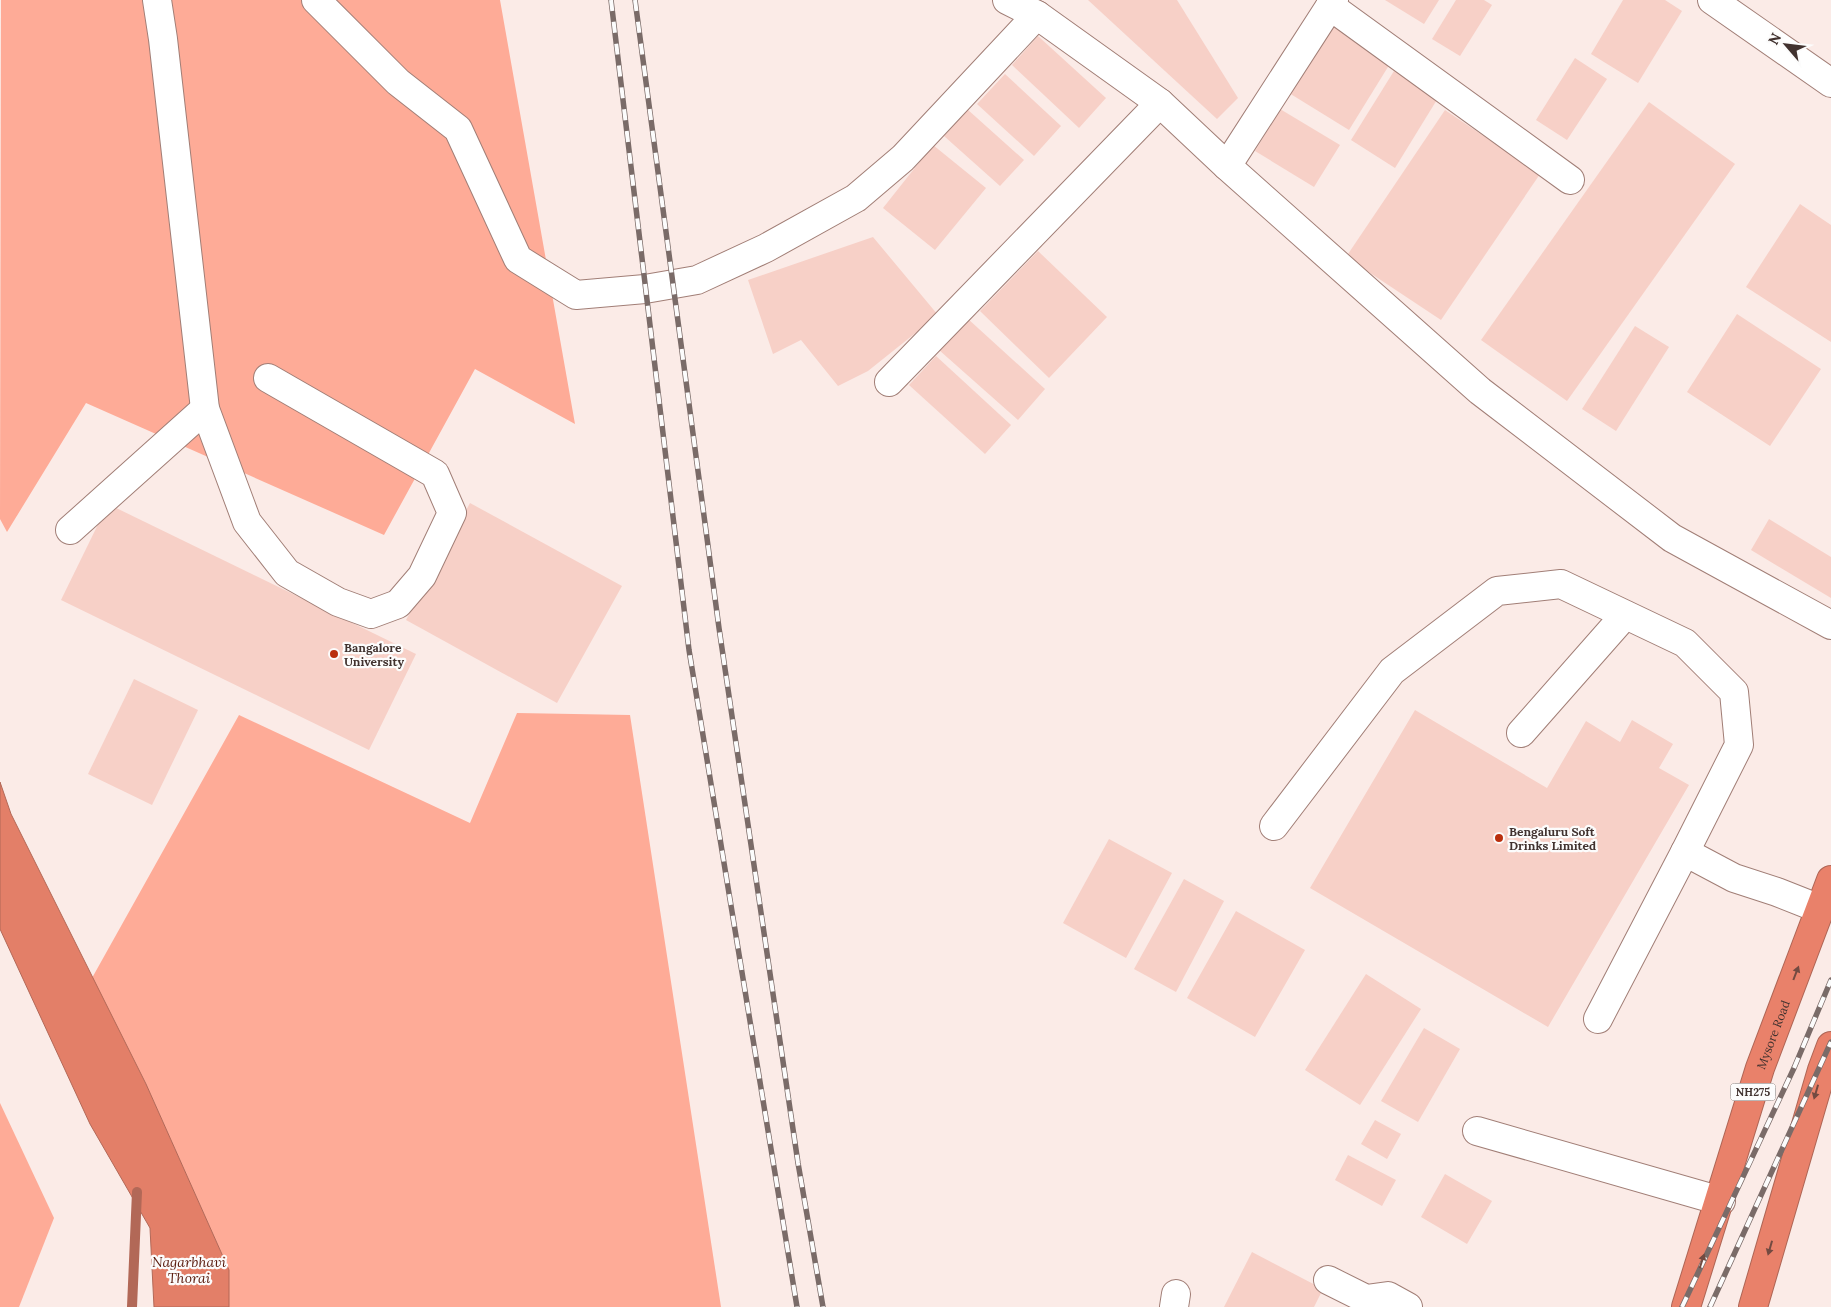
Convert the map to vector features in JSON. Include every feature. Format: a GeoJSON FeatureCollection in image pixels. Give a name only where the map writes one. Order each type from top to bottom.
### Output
{"type":"FeatureCollection","features":[{"type":"Feature","properties":{"kind":"highway","name":"Mysore Road"},"geometry":{"type":"LineString","coordinates":[[1686,1307],[1760,1068],[1831,880]]}},
{"type":"Feature","properties":{"kind":"highway"},"geometry":{"type":"LineString","coordinates":[[1753,1307],[1819,1079],[1831,1046]]}},
{"type":"Feature","properties":{"kind":"street"},"geometry":{"type":"LineString","coordinates":[[157,0],[205,409],[247,522],[287,573],[338,602],[371,614],[398,604],[422,576],[452,513],[435,474],[268,378]]}},
{"type":"Feature","properties":{"kind":"street"},"geometry":{"type":"LineString","coordinates":[[316,0],[398,82],[458,129],[518,258],[576,295],[645,288],[697,280],[766,248],[856,198],[903,158],[1037,15]]}},
{"type":"Feature","properties":{"kind":"street"},"geometry":{"type":"LineString","coordinates":[[1007,0],[1037,15],[1160,103],[1227,166],[1480,391],[1672,538],[1831,626]]}},
{"type":"Feature","properties":{"kind":"street"},"geometry":{"type":"LineString","coordinates":[[1712,0],[1831,83]]}},
{"type":"Feature","properties":{"kind":"street"},"geometry":{"type":"LineString","coordinates":[[1227,166],[1332,3],[1570,180]]}},
{"type":"Feature","properties":{"kind":"street"},"geometry":{"type":"LineString","coordinates":[[889,382],[1160,103]]}},
{"type":"Feature","properties":{"kind":"street"},"geometry":{"type":"LineString","coordinates":[[70,530],[205,409]]}},
{"type":"Feature","properties":{"kind":"street"},"geometry":{"type":"LineString","coordinates":[[1274,826],[1392,671],[1497,591],[1561,584],[1685,643],[1734,692],[1739,746],[1598,1019]]}},
{"type":"Feature","properties":{"kind":"street"},"geometry":{"type":"LineString","coordinates":[[1520,733],[1625,614]]}},
{"type":"Feature","properties":{"kind":"street"},"geometry":{"type":"LineString","coordinates":[[1684,852],[1734,878],[1820,909]]}},
{"type":"Feature","properties":{"kind":"street"},"geometry":{"type":"LineString","coordinates":[[1477,1132],[1720,1201]]}},
{"type":"Feature","properties":{"kind":"street"},"geometry":{"type":"LineString","coordinates":[[1328,1280],[1366,1299],[1388,1296],[1408,1307]]}},
{"type":"Feature","properties":{"kind":"shaded area"},"geometry":{"type":"Polygon","coordinates":[[[1,0],[500,0],[575,424],[475,369],[384,535],[86,403],[7,532],[0,519],[1,0]]]}},
{"type":"Feature","properties":{"kind":"shaded area"},"geometry":{"type":"Polygon","coordinates":[[[517,713],[630,715],[721,1307],[229,1307],[229,1270],[146,1084],[92,978],[239,715],[470,823],[517,713]]]}},
{"type":"Feature","properties":{"kind":"shaded area"},"geometry":{"type":"Polygon","coordinates":[[[0,1103],[54,1218],[19,1307],[0,1307],[0,1103]]]}},
{"type":"Feature","properties":{"kind":"water","name":"Nagarbhavi Thorai"},"geometry":{"type":"Polygon","coordinates":[[[0,782],[11,814],[146,1084],[229,1270],[229,1307],[154,1307],[150,1228],[90,1124],[0,929],[0,782]]]}},
{"type":"Feature","properties":{"kind":"building"},"geometry":{"type":"Polygon","coordinates":[[[1088,0],[1177,0],[1238,98],[1217,119],[1088,0]]]}},
{"type":"Feature","properties":{"kind":"building"},"geometry":{"type":"Polygon","coordinates":[[[1385,0],[1439,0],[1424,24],[1385,0]]]}},
{"type":"Feature","properties":{"kind":"building"},"geometry":{"type":"Polygon","coordinates":[[[1456,0],[1484,0],[1492,5],[1460,56],[1432,39],[1456,0]]]}},
{"type":"Feature","properties":{"kind":"building"},"geometry":{"type":"Polygon","coordinates":[[[1623,0],[1665,0],[1682,11],[1638,83],[1591,54],[1623,0]]]}},
{"type":"Feature","properties":{"kind":"building"},"geometry":{"type":"Polygon","coordinates":[[[1331,24],[1391,62],[1349,130],[1289,93],[1331,24]]]}},
{"type":"Feature","properties":{"kind":"building"},"geometry":{"type":"Polygon","coordinates":[[[1038,36],[1106,98],[1079,128],[1012,65],[1038,36]]]}},
{"type":"Feature","properties":{"kind":"building"},"geometry":{"type":"Polygon","coordinates":[[[1575,58],[1607,79],[1567,140],[1536,120],[1575,58]]]}},
{"type":"Feature","properties":{"kind":"building"},"geometry":{"type":"Polygon","coordinates":[[[1394,71],[1438,98],[1395,168],[1351,140],[1394,71]]]}},
{"type":"Feature","properties":{"kind":"building"},"geometry":{"type":"Polygon","coordinates":[[[1005,74],[1061,126],[1034,156],[977,104],[1005,74]]]}},
{"type":"Feature","properties":{"kind":"building"},"geometry":{"type":"Polygon","coordinates":[[[1649,102],[1735,164],[1567,401],[1481,340],[1649,102]]]}},
{"type":"Feature","properties":{"kind":"building"},"geometry":{"type":"Polygon","coordinates":[[[967,109],[1024,160],[1000,186],[944,136],[967,109]]]}},
{"type":"Feature","properties":{"kind":"building"},"geometry":{"type":"Polygon","coordinates":[[[1280,109],[1340,145],[1314,187],[1255,151],[1280,109]]]}},
{"type":"Feature","properties":{"kind":"building"},"geometry":{"type":"Polygon","coordinates":[[[1445,110],[1540,174],[1441,320],[1346,257],[1445,110]]]}},
{"type":"Feature","properties":{"kind":"building"},"geometry":{"type":"Polygon","coordinates":[[[933,145],[986,188],[935,250],[883,208],[933,145]]]}},
{"type":"Feature","properties":{"kind":"building"},"geometry":{"type":"Polygon","coordinates":[[[1800,204],[1831,225],[1831,342],[1746,287],[1800,204]]]}},
{"type":"Feature","properties":{"kind":"building"},"geometry":{"type":"Polygon","coordinates":[[[873,237],[938,315],[868,371],[838,386],[801,340],[773,354],[748,280],[873,237]]]}},
{"type":"Feature","properties":{"kind":"building"},"geometry":{"type":"Polygon","coordinates":[[[1038,251],[1107,317],[1049,378],[980,311],[1038,251]]]}},
{"type":"Feature","properties":{"kind":"building"},"geometry":{"type":"Polygon","coordinates":[[[1737,314],[1821,369],[1770,446],[1687,392],[1737,314]]]}},
{"type":"Feature","properties":{"kind":"building"},"geometry":{"type":"Polygon","coordinates":[[[967,318],[1045,389],[1018,420],[939,350],[967,318]]]}},
{"type":"Feature","properties":{"kind":"building"},"geometry":{"type":"Polygon","coordinates":[[[1635,326],[1669,347],[1616,431],[1582,409],[1635,326]]]}},
{"type":"Feature","properties":{"kind":"building"},"geometry":{"type":"Polygon","coordinates":[[[936,356],[1011,425],[985,454],[909,385],[936,356]]]}},
{"type":"Feature","properties":{"kind":"building"},"geometry":{"type":"Polygon","coordinates":[[[470,503],[622,586],[557,703],[406,620],[470,503]]]}},
{"type":"Feature","properties":{"kind":"building"},"geometry":{"type":"Polygon","coordinates":[[[108,504],[416,654],[369,750],[61,600],[108,504]]]}},
{"type":"Feature","properties":{"kind":"building"},"geometry":{"type":"Polygon","coordinates":[[[1769,519],[1831,557],[1831,598],[1751,550],[1769,519]]]}},
{"type":"Feature","properties":{"kind":"building"},"geometry":{"type":"Polygon","coordinates":[[[134,679],[198,710],[152,805],[88,774],[134,679]]]}},
{"type":"Feature","properties":{"kind":"building","name":"Bengaluru Soft Drinks Limited"},"geometry":{"type":"Polygon","coordinates":[[[1415,710],[1547,788],[1586,721],[1620,742],[1632,720],[1673,744],[1659,768],[1689,785],[1548,1027],[1310,888],[1415,710]]]}},
{"type":"Feature","properties":{"kind":"building"},"geometry":{"type":"Polygon","coordinates":[[[1109,839],[1172,873],[1126,958],[1063,923],[1109,839]]]}},
{"type":"Feature","properties":{"kind":"building"},"geometry":{"type":"Polygon","coordinates":[[[1184,879],[1224,901],[1176,992],[1134,969],[1184,879]]]}},
{"type":"Feature","properties":{"kind":"building"},"geometry":{"type":"Polygon","coordinates":[[[1236,911],[1305,950],[1255,1037],[1187,998],[1236,911]]]}},
{"type":"Feature","properties":{"kind":"building"},"geometry":{"type":"Polygon","coordinates":[[[1366,974],[1421,1009],[1360,1105],[1305,1070],[1366,974]]]}},
{"type":"Feature","properties":{"kind":"building"},"geometry":{"type":"Polygon","coordinates":[[[1424,1028],[1460,1049],[1418,1122],[1381,1101],[1424,1028]]]}},
{"type":"Feature","properties":{"kind":"building"},"geometry":{"type":"Polygon","coordinates":[[[1375,1120],[1401,1134],[1387,1159],[1361,1144],[1375,1120]]]}},
{"type":"Feature","properties":{"kind":"building"},"geometry":{"type":"Polygon","coordinates":[[[1348,1155],[1396,1180],[1382,1206],[1335,1180],[1348,1155]]]}},
{"type":"Feature","properties":{"kind":"building"},"geometry":{"type":"Polygon","coordinates":[[[1445,1174],[1492,1201],[1467,1244],[1421,1217],[1445,1174]]]}},
{"type":"Feature","properties":{"kind":"building"},"geometry":{"type":"Polygon","coordinates":[[[1252,1252],[1323,1289],[1314,1307],[1224,1307],[1252,1252]]]}},
{"type":"Feature","properties":{"kind":"waterway","name":"Nagarbhavi Thorai"},"geometry":{"type":"LineString","coordinates":[[132,1307],[137,1192]]}},
{"type":"Feature","properties":{"kind":"railway"},"geometry":{"type":"LineString","coordinates":[[611,0],[689,650],[797,1307]]}},
{"type":"Feature","properties":{"kind":"railway"},"geometry":{"type":"LineString","coordinates":[[635,0],[719,628],[798,1163],[823,1307]]}},
{"type":"Feature","properties":{"kind":"railway"},"geometry":{"type":"LineString","coordinates":[[1682,1307],[1794,1068],[1831,980]]}},
{"type":"Feature","properties":{"kind":"railway"},"geometry":{"type":"LineString","coordinates":[[1710,1307],[1831,1042]]}},
{"type":"Feature","properties":{"kind":"place","name":"Bangalore University"},"geometry":{"type":"Point","coordinates":[334,654]}},
{"type":"Feature","properties":{"kind":"place","name":"Bengaluru Soft Drinks Limited"},"geometry":{"type":"Point","coordinates":[1499,838]}}]}
